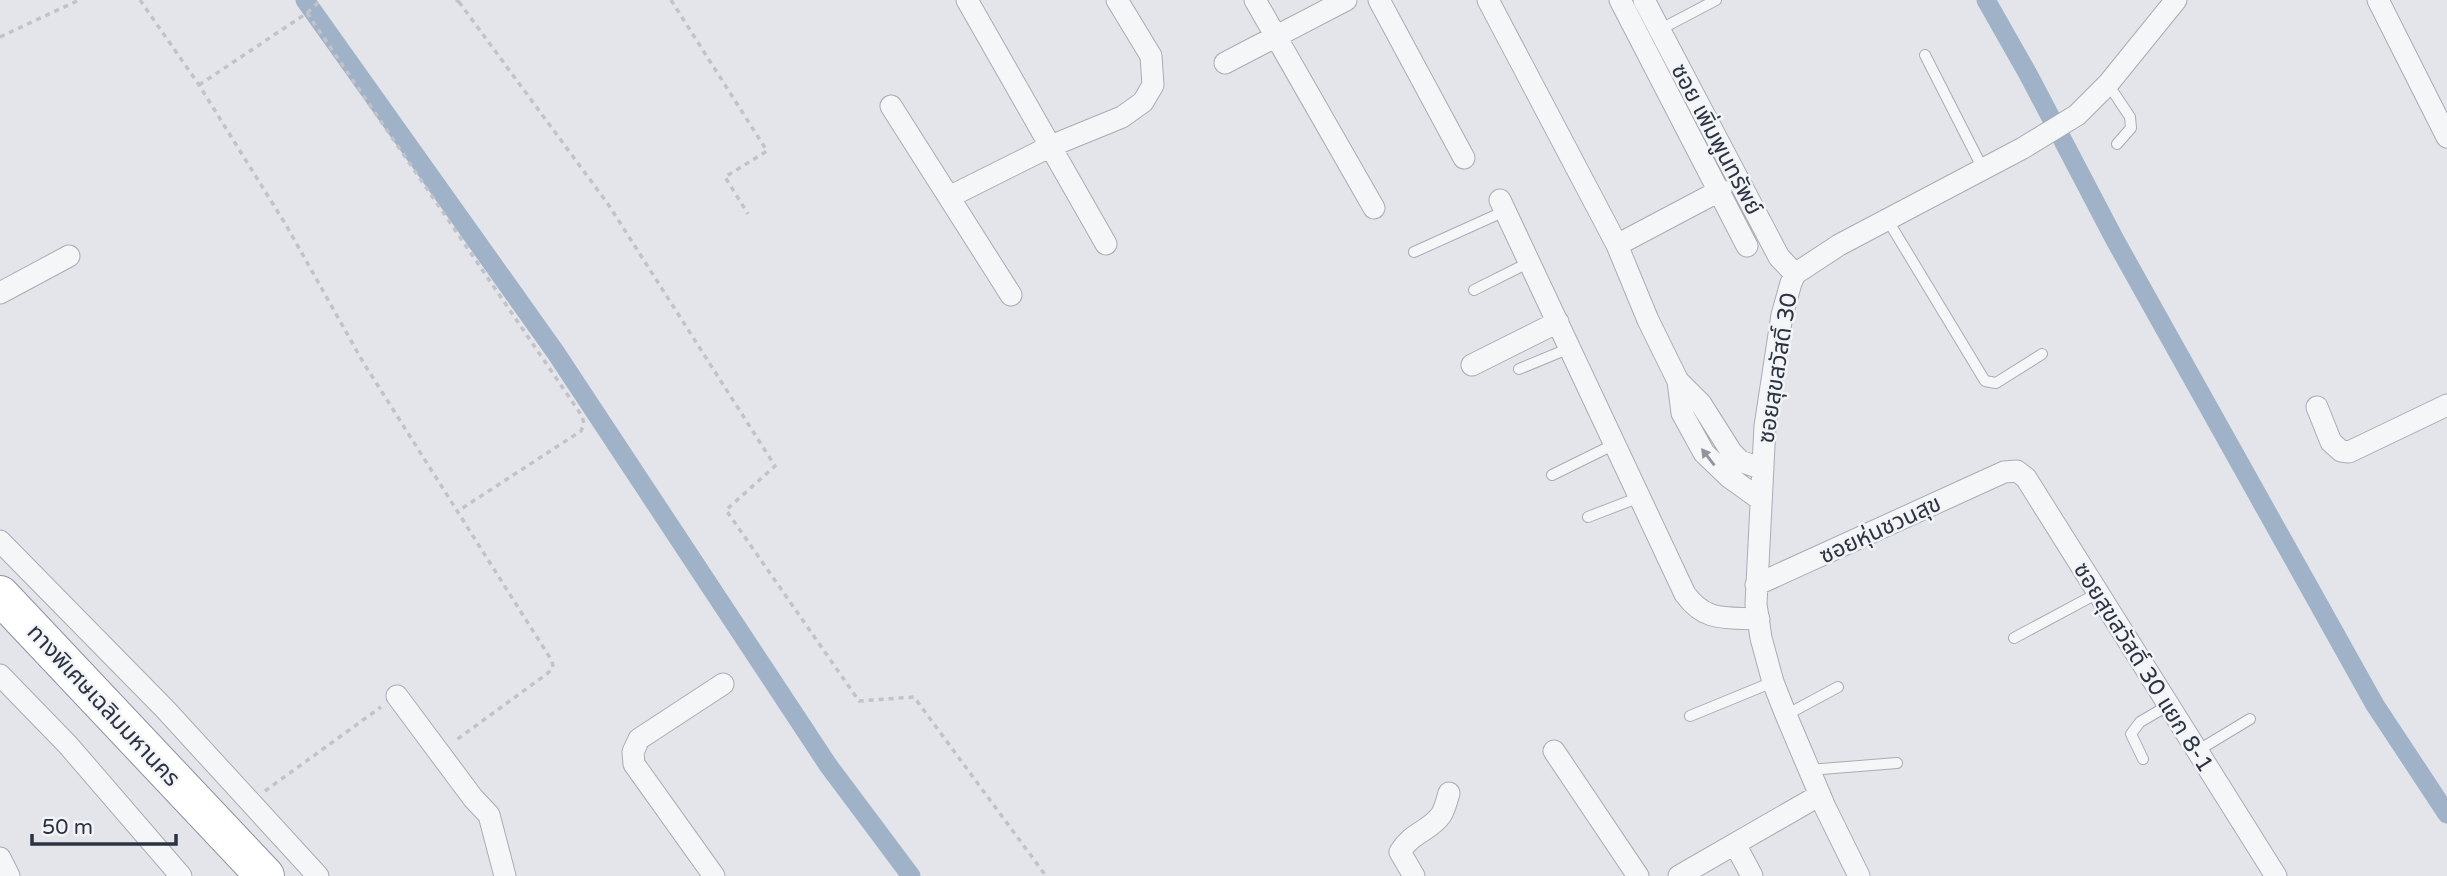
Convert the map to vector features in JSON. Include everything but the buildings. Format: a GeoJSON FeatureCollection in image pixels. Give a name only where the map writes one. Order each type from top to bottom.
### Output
{"type":"FeatureCollection","features":[{"type":"Feature","properties":{"kind":"highway","name":"ทางพิเศษเฉลิมมหานคร"},"geometry":{"type":"LineString","coordinates":[[0,595],[265,876]]}},
{"type":"Feature","properties":{"kind":"highway","name":"ทางพิเศษเฉลิมมหานคร"},"geometry":{"type":"LineString","coordinates":[[0,631],[232,876]]}},
{"type":"Feature","properties":{"kind":"street"},"geometry":{"type":"LineString","coordinates":[[967,0],[1106,244]]}},
{"type":"Feature","properties":{"kind":"street"},"geometry":{"type":"LineString","coordinates":[[949,197],[1051,146],[1122,117],[1143,102],[1153,85],[1151,56],[1117,0]]}},
{"type":"Feature","properties":{"kind":"street"},"geometry":{"type":"LineString","coordinates":[[1255,0],[1374,208]]}},
{"type":"Feature","properties":{"kind":"street"},"geometry":{"type":"LineString","coordinates":[[1225,63],[1346,0]]}},
{"type":"Feature","properties":{"kind":"street"},"geometry":{"type":"LineString","coordinates":[[1379,0],[1464,158]]}},
{"type":"Feature","properties":{"kind":"street"},"geometry":{"type":"LineString","coordinates":[[1488,0],[1617,245],[1648,320],[1678,381],[1701,404],[1732,453],[1740,460],[1763,469]]}},
{"type":"Feature","properties":{"kind":"street"},"geometry":{"type":"LineString","coordinates":[[1620,0],[1721,191],[1747,246]]}},
{"type":"Feature","properties":{"kind":"street","name":"ซอย เพิ่มพูนทรัพย์"},"geometry":{"type":"LineString","coordinates":[[1644,0],[1779,257],[1794,274]]}},
{"type":"Feature","properties":{"kind":"street","name":"ซอยสุขสวัสดิ์ 30"},"geometry":{"type":"LineString","coordinates":[[1859,876],[1786,715],[1773,682],[1761,638],[1756,585],[1765,426],[1782,315],[1794,274],[1839,245],[2023,148],[2077,115],[2108,84],[2176,0]]}},
{"type":"Feature","properties":{"kind":"street"},"geometry":{"type":"LineString","coordinates":[[2378,0],[2447,137]]}},
{"type":"Feature","properties":{"kind":"street"},"geometry":{"type":"LineString","coordinates":[[891,106],[1011,295]]}},
{"type":"Feature","properties":{"kind":"street"},"geometry":{"type":"LineString","coordinates":[[1617,245],[1721,191]]}},
{"type":"Feature","properties":{"kind":"street"},"geometry":{"type":"LineString","coordinates":[[1502,206],[1685,594],[1693,605],[1710,617],[1759,619]]}},
{"type":"Feature","properties":{"kind":"street"},"geometry":{"type":"LineString","coordinates":[[0,293],[69,256]]}},
{"type":"Feature","properties":{"kind":"street"},"geometry":{"type":"LineString","coordinates":[[1472,365],[1558,322]]}},
{"type":"Feature","properties":{"kind":"street"},"geometry":{"type":"LineString","coordinates":[[1678,381],[1682,413],[1704,453],[1729,477],[1761,500]]}},
{"type":"Feature","properties":{"kind":"street"},"geometry":{"type":"LineString","coordinates":[[2317,407],[2331,442],[2341,452],[2349,452],[2447,405]]}},
{"type":"Feature","properties":{"kind":"street","name":"ซอยสุขสวัสดิ์ 30 แยก 8-1"},"geometry":{"type":"LineString","coordinates":[[2004,472],[2017,471],[2026,478],[2276,876]]}},
{"type":"Feature","properties":{"kind":"street","name":"ซอยหุ่นชวนสุข"},"geometry":{"type":"LineString","coordinates":[[1756,585],[2004,472]]}},
{"type":"Feature","properties":{"kind":"street"},"geometry":{"type":"LineString","coordinates":[[0,541],[165,709],[318,876]]}},
{"type":"Feature","properties":{"kind":"street"},"geometry":{"type":"LineString","coordinates":[[0,614],[246,876]]}},
{"type":"Feature","properties":{"kind":"street"},"geometry":{"type":"LineString","coordinates":[[0,675],[68,745],[181,876]]}},
{"type":"Feature","properties":{"kind":"street"},"geometry":{"type":"LineString","coordinates":[[714,876],[634,764],[633,752],[639,739],[723,684]]}},
{"type":"Feature","properties":{"kind":"street"},"geometry":{"type":"LineString","coordinates":[[397,695],[473,798],[489,815],[505,876]]}},
{"type":"Feature","properties":{"kind":"street"},"geometry":{"type":"LineString","coordinates":[[1554,751],[1638,876]]}},
{"type":"Feature","properties":{"kind":"street"},"geometry":{"type":"LineString","coordinates":[[1414,876],[1400,852],[1407,840],[1442,814],[1448,793]]}},
{"type":"Feature","properties":{"kind":"street"},"geometry":{"type":"LineString","coordinates":[[1679,876],[1820,795]]}},
{"type":"Feature","properties":{"kind":"street"},"geometry":{"type":"LineString","coordinates":[[1735,844],[1752,876]]}},
{"type":"Feature","properties":{"kind":"street"},"geometry":{"type":"LineString","coordinates":[[0,858],[9,876]]}},
{"type":"Feature","properties":{"kind":"lane"},"geometry":{"type":"LineString","coordinates":[[1659,30],[1716,0]]}},
{"type":"Feature","properties":{"kind":"lane"},"geometry":{"type":"LineString","coordinates":[[1925,55],[1983,169]]}},
{"type":"Feature","properties":{"kind":"lane"},"geometry":{"type":"LineString","coordinates":[[2108,84],[2130,117],[2131,128],[2118,144]]}},
{"type":"Feature","properties":{"kind":"lane"},"geometry":{"type":"LineString","coordinates":[[1414,253],[1502,206]]}},
{"type":"Feature","properties":{"kind":"lane"},"geometry":{"type":"LineString","coordinates":[[1887,219],[1985,381],[1996,383],[2042,354]]}},
{"type":"Feature","properties":{"kind":"lane"},"geometry":{"type":"LineString","coordinates":[[1474,290],[1530,262]]}},
{"type":"Feature","properties":{"kind":"lane"},"geometry":{"type":"LineString","coordinates":[[1519,369],[1570,348]]}},
{"type":"Feature","properties":{"kind":"lane"},"geometry":{"type":"LineString","coordinates":[[1552,475],[1615,444]]}},
{"type":"Feature","properties":{"kind":"lane"},"geometry":{"type":"LineString","coordinates":[[1588,517],[1640,497]]}},
{"type":"Feature","properties":{"kind":"lane"},"geometry":{"type":"LineString","coordinates":[[2014,638],[2098,593]]}},
{"type":"Feature","properties":{"kind":"lane"},"geometry":{"type":"LineString","coordinates":[[1690,716],[1773,682]]}},
{"type":"Feature","properties":{"kind":"lane"},"geometry":{"type":"LineString","coordinates":[[1786,715],[1838,687]]}},
{"type":"Feature","properties":{"kind":"lane"},"geometry":{"type":"LineString","coordinates":[[2143,759],[2131,734],[2135,727],[2169,705]]}},
{"type":"Feature","properties":{"kind":"lane"},"geometry":{"type":"LineString","coordinates":[[2197,751],[2250,719]]}},
{"type":"Feature","properties":{"kind":"lane"},"geometry":{"type":"LineString","coordinates":[[1809,770],[1898,763]]}},
{"type":"Feature","properties":{"kind":"path"},"geometry":{"type":"LineString","coordinates":[[0,37],[79,0]]}},
{"type":"Feature","properties":{"kind":"path"},"geometry":{"type":"LineString","coordinates":[[139,0],[199,85],[286,225],[363,362],[548,653],[553,667],[439,752]]}},
{"type":"Feature","properties":{"kind":"path"},"geometry":{"type":"LineString","coordinates":[[199,85],[308,12],[321,0]]}},
{"type":"Feature","properties":{"kind":"path"},"geometry":{"type":"LineString","coordinates":[[671,0],[767,151],[724,177],[748,214]]}},
{"type":"Feature","properties":{"kind":"path"},"geometry":{"type":"LineString","coordinates":[[459,1],[608,204],[775,466],[726,510],[859,701],[914,697],[1046,876]]}},
{"type":"Feature","properties":{"kind":"path"},"geometry":{"type":"LineString","coordinates":[[308,12],[582,416],[584,424],[581,431],[458,511]]}},
{"type":"Feature","properties":{"kind":"path"},"geometry":{"type":"LineString","coordinates":[[249,802],[397,695]]}},
{"type":"Feature","properties":{"kind":"waterway"},"geometry":{"type":"LineString","coordinates":[[305,0],[556,353],[828,765],[911,876]]}},
{"type":"Feature","properties":{"kind":"waterway"},"geometry":{"type":"LineString","coordinates":[[1986,0],[2115,240],[2375,705],[2447,814]]}}]}
